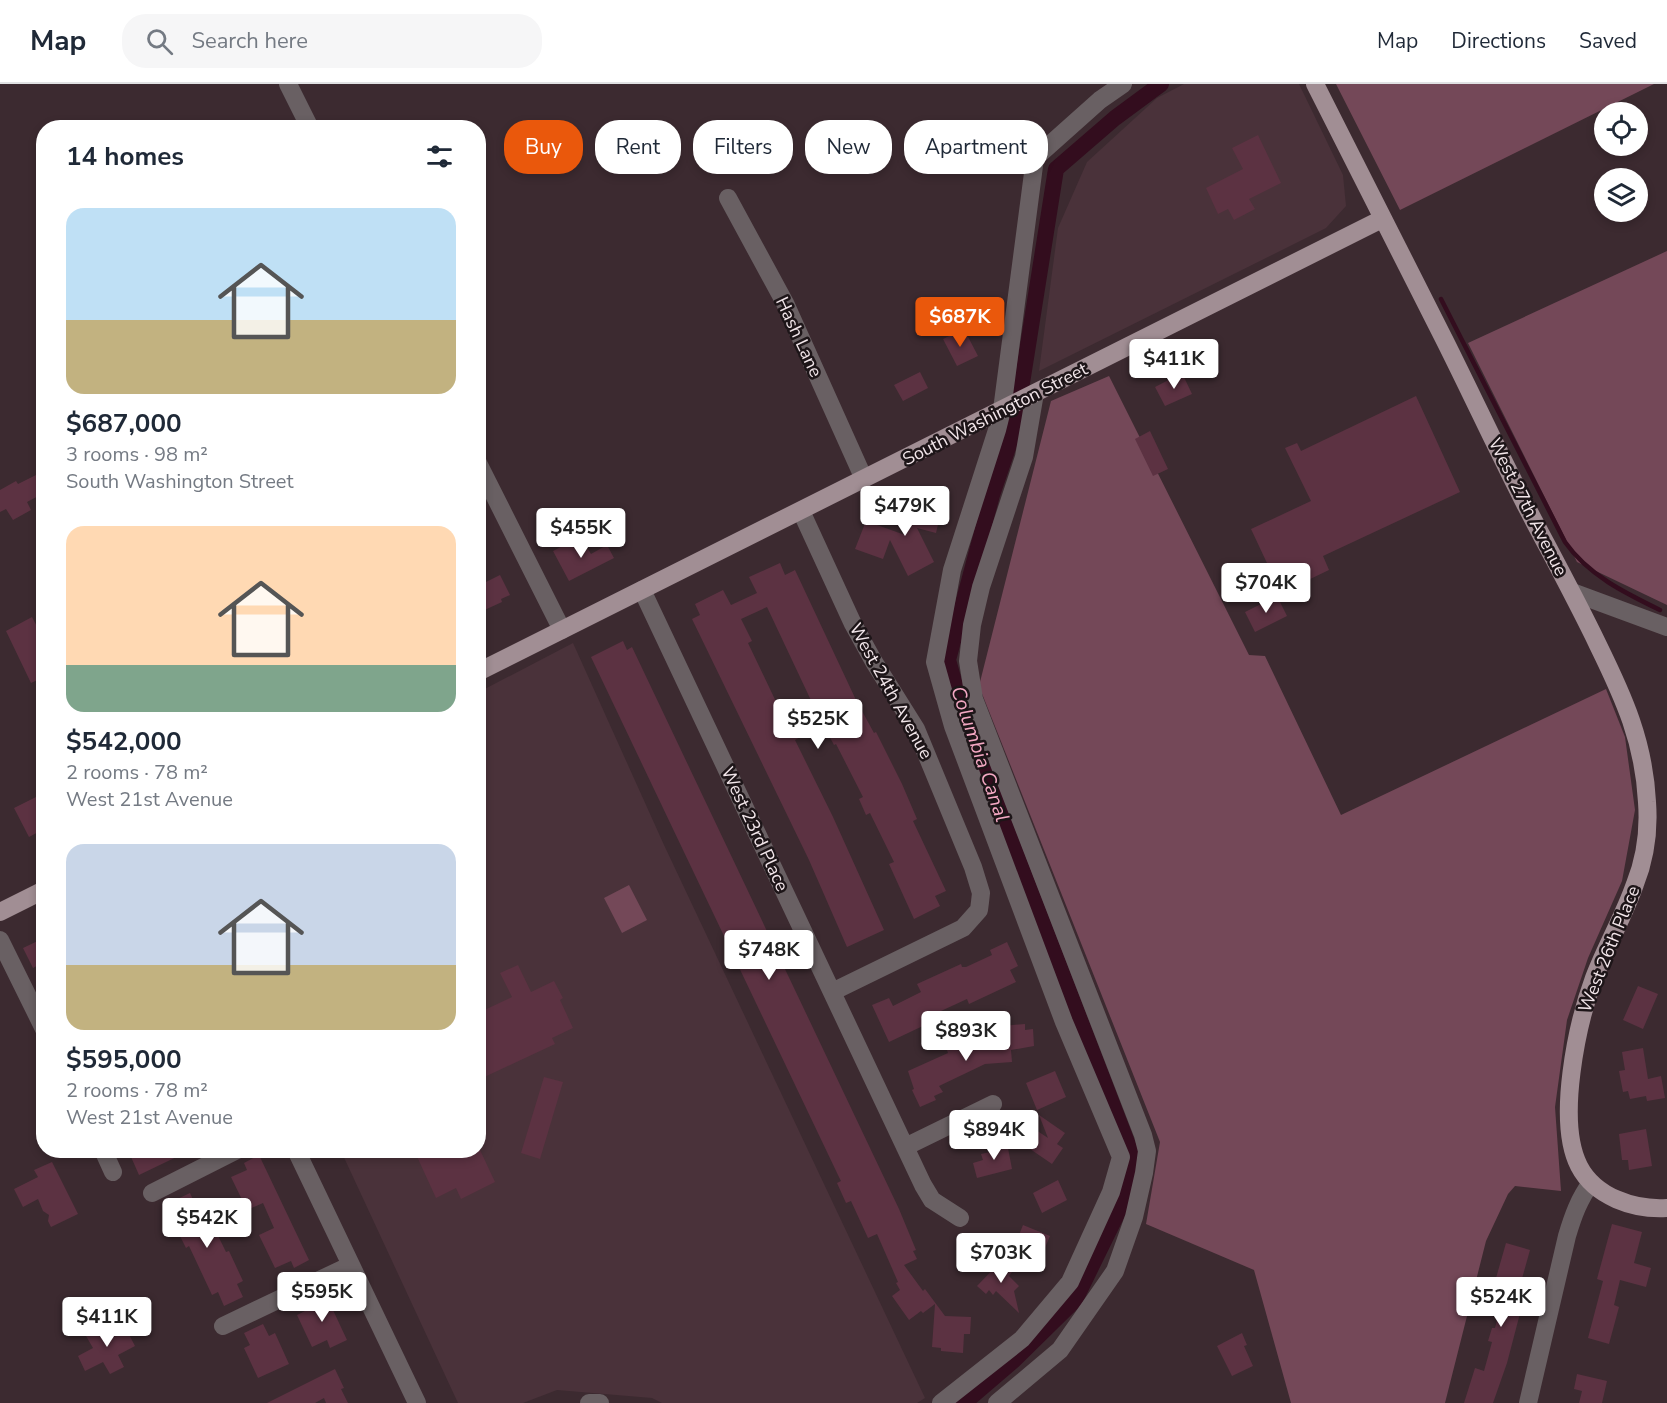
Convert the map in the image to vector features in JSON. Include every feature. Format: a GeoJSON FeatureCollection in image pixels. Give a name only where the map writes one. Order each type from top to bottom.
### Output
{"type":"FeatureCollection","features":[{"type":"Feature","properties":{"kind":"main road","name":"West 27th Avenue"},"geometry":{"type":"LineString","coordinates":[[1315,84],[1619,687],[1640,748],[1648,804]]}},
{"type":"Feature","properties":{"kind":"main road","name":"South Washington Street"},"geometry":{"type":"LineString","coordinates":[[486,668],[1382,219]]}},
{"type":"Feature","properties":{"kind":"main road","name":"West 26th Place"},"geometry":{"type":"LineString","coordinates":[[1591,1183],[1579,1166],[1571,1137],[1573,1053],[1579,1025],[1594,979],[1635,884],[1647,832],[1648,804]]}},
{"type":"Feature","properties":{"kind":"main road"},"geometry":{"type":"LineString","coordinates":[[0,912],[36,894]]}},
{"type":"Feature","properties":{"kind":"main road"},"geometry":{"type":"LineString","coordinates":[[1591,1183],[1623,1202],[1653,1209],[1667,1208]]}},
{"type":"Feature","properties":{"kind":"street"},"geometry":{"type":"LineString","coordinates":[[288,84],[306,120]]}},
{"type":"Feature","properties":{"kind":"street"},"geometry":{"type":"LineString","coordinates":[[997,1403],[1060,1350],[1115,1271],[1134,1217],[1147,1151],[1143,1135],[974,699],[968,661],[972,625],[981,587],[1024,456],[1019,402],[1035,158],[1100,100],[1123,84]]}},
{"type":"Feature","properties":{"kind":"street","name":"Hash Lane"},"geometry":{"type":"LineString","coordinates":[[728,198],[785,303],[864,479]]}},
{"type":"Feature","properties":{"kind":"street"},"geometry":{"type":"LineString","coordinates":[[941,1403],[1022,1339],[1070,1282],[1111,1192],[1121,1157],[1065,1022],[953,726],[935,662],[952,570],[997,430],[1019,402]]}},
{"type":"Feature","properties":{"kind":"street"},"geometry":{"type":"LineString","coordinates":[[486,479],[562,630]]}},
{"type":"Feature","properties":{"kind":"street","name":"West 24th Avenue"},"geometry":{"type":"LineString","coordinates":[[801,511],[853,624],[916,729],[973,867],[981,893],[979,910],[963,928],[832,992]]}},
{"type":"Feature","properties":{"kind":"street","name":"West 23rd Place"},"geometry":{"type":"LineString","coordinates":[[642,590],[905,1147],[932,1200],[960,1218]]}},
{"type":"Feature","properties":{"kind":"street"},"geometry":{"type":"LineString","coordinates":[[1572,592],[1667,627]]}},
{"type":"Feature","properties":{"kind":"street"},"geometry":{"type":"LineString","coordinates":[[973,867],[1003,856]]}},
{"type":"Feature","properties":{"kind":"street"},"geometry":{"type":"LineString","coordinates":[[0,940],[36,1013]]}},
{"type":"Feature","properties":{"kind":"street"},"geometry":{"type":"LineString","coordinates":[[905,1147],[993,1104]]}},
{"type":"Feature","properties":{"kind":"street"},"geometry":{"type":"LineString","coordinates":[[106,1158],[113,1172]]}},
{"type":"Feature","properties":{"kind":"street"},"geometry":{"type":"LineString","coordinates":[[152,1193],[221,1158]]}},
{"type":"Feature","properties":{"kind":"street"},"geometry":{"type":"LineString","coordinates":[[300,1158],[417,1403]]}},
{"type":"Feature","properties":{"kind":"street"},"geometry":{"type":"LineString","coordinates":[[1528,1403],[1568,1236],[1582,1194],[1591,1183]]}},
{"type":"Feature","properties":{"kind":"street"},"geometry":{"type":"LineString","coordinates":[[223,1326],[351,1265]]}},
{"type":"Feature","properties":{"kind":"street"},"geometry":{"type":"LineString","coordinates":[[589,1403],[600,1403]]}},
{"type":"Feature","properties":{"kind":"shaded area"},"geometry":{"type":"Polygon","coordinates":[[[1184,84],[1299,84],[1343,175],[1346,206],[1326,228],[1039,371],[1058,228],[1087,162],[1157,98],[1184,84]]]}},
{"type":"Feature","properties":{"kind":"shaded area"},"geometry":{"type":"Polygon","coordinates":[[[1336,84],[1654,84],[1618,102],[1594,102],[1594,114],[1400,210],[1336,84]]]}},
{"type":"Feature","properties":{"kind":"shaded area"},"geometry":{"type":"Polygon","coordinates":[[[1667,251],[1667,605],[1577,562],[1468,343],[1667,251]]]}},
{"type":"Feature","properties":{"kind":"shaded area"},"geometry":{"type":"Polygon","coordinates":[[[1109,376],[1249,655],[1265,656],[1341,815],[1606,689],[1625,737],[1635,810],[1622,881],[1588,958],[1567,1020],[1555,1107],[1561,1191],[1515,1186],[1508,1194],[1486,1241],[1445,1403],[1291,1403],[1254,1270],[1146,1224],[1160,1142],[979,686],[1051,401],[1109,376]]]}},
{"type":"Feature","properties":{"kind":"shaded area"},"geometry":{"type":"Polygon","coordinates":[[[573,643],[664,845],[925,1398],[917,1403],[662,1403],[652,1398],[557,1390],[523,1403],[458,1403],[344,1158],[486,1158],[486,688],[573,643]]]}},
{"type":"Feature","properties":{"kind":"shaded area"},"geometry":{"type":"Polygon","coordinates":[[[629,885],[647,920],[622,933],[604,898],[629,885]]]}},
{"type":"Feature","properties":{"kind":"building"},"geometry":{"type":"Polygon","coordinates":[[[1258,135],[1281,183],[1249,199],[1255,209],[1234,220],[1228,209],[1218,214],[1206,188],[1243,169],[1232,148],[1258,135]]]}},
{"type":"Feature","properties":{"kind":"building"},"geometry":{"type":"Polygon","coordinates":[[[964,329],[978,356],[957,366],[943,339],[964,329]]]}},
{"type":"Feature","properties":{"kind":"building"},"geometry":{"type":"Polygon","coordinates":[[[920,372],[928,388],[903,401],[894,385],[920,372]]]}},
{"type":"Feature","properties":{"kind":"building"},"geometry":{"type":"Polygon","coordinates":[[[1182,373],[1192,394],[1165,406],[1155,387],[1182,373]]]}},
{"type":"Feature","properties":{"kind":"building"},"geometry":{"type":"Polygon","coordinates":[[[1416,396],[1460,492],[1323,556],[1329,570],[1281,593],[1251,529],[1311,501],[1285,448],[1297,443],[1301,451],[1416,396]]]}},
{"type":"Feature","properties":{"kind":"building"},"geometry":{"type":"Polygon","coordinates":[[[1150,431],[1168,469],[1153,476],[1135,439],[1150,431]]]}},
{"type":"Feature","properties":{"kind":"building"},"geometry":{"type":"Polygon","coordinates":[[[36,475],[36,497],[27,502],[31,510],[13,520],[6,509],[0,512],[0,490],[16,481],[18,484],[36,475]]]}},
{"type":"Feature","properties":{"kind":"building"},"geometry":{"type":"Polygon","coordinates":[[[915,496],[943,504],[936,533],[917,528],[934,562],[908,576],[890,540],[883,559],[855,549],[866,521],[905,535],[915,496]]]}},
{"type":"Feature","properties":{"kind":"building"},"geometry":{"type":"Polygon","coordinates":[[[574,540],[581,553],[588,549],[591,554],[607,545],[614,558],[569,581],[553,551],[574,540]]]}},
{"type":"Feature","properties":{"kind":"building"},"geometry":{"type":"Polygon","coordinates":[[[780,563],[785,575],[795,570],[856,700],[874,733],[876,732],[902,784],[917,819],[913,821],[946,891],[935,896],[940,906],[914,919],[889,864],[894,862],[870,813],[866,815],[859,799],[863,797],[816,711],[767,607],[741,619],[752,641],[748,643],[789,729],[795,726],[800,737],[795,740],[884,930],[847,947],[809,860],[692,619],[700,615],[695,604],[723,590],[731,605],[757,593],[749,577],[780,563]]]}},
{"type":"Feature","properties":{"kind":"building"},"geometry":{"type":"Polygon","coordinates":[[[500,575],[510,595],[501,599],[502,602],[486,609],[486,582],[500,575]]]}},
{"type":"Feature","properties":{"kind":"building"},"geometry":{"type":"Polygon","coordinates":[[[1277,596],[1287,616],[1255,632],[1245,612],[1277,596]]]}},
{"type":"Feature","properties":{"kind":"building"},"geometry":{"type":"Polygon","coordinates":[[[32,617],[36,625],[36,681],[31,683],[6,631],[32,617]]]}},
{"type":"Feature","properties":{"kind":"building"},"geometry":{"type":"Polygon","coordinates":[[[623,641],[627,650],[632,647],[899,1209],[916,1250],[913,1251],[917,1259],[904,1265],[945,1316],[971,1317],[970,1334],[964,1334],[963,1353],[941,1351],[941,1348],[932,1347],[935,1304],[909,1320],[892,1296],[900,1290],[877,1234],[868,1238],[851,1201],[846,1203],[837,1183],[841,1181],[591,657],[623,641]]]}},
{"type":"Feature","properties":{"kind":"building"},"geometry":{"type":"Polygon","coordinates":[[[36,797],[36,833],[29,837],[14,808],[36,797]]]}},
{"type":"Feature","properties":{"kind":"building"},"geometry":{"type":"Polygon","coordinates":[[[36,942],[36,966],[33,968],[23,948],[36,942]]]}},
{"type":"Feature","properties":{"kind":"building"},"geometry":{"type":"Polygon","coordinates":[[[1007,942],[1018,966],[1010,970],[1016,982],[969,1004],[967,999],[941,1011],[944,1016],[889,1042],[872,1005],[889,998],[893,1006],[921,992],[917,984],[961,964],[962,967],[966,967],[992,955],[990,950],[1007,942]]]}},
{"type":"Feature","properties":{"kind":"building"},"geometry":{"type":"Polygon","coordinates":[[[518,965],[531,992],[554,981],[563,998],[560,1000],[573,1028],[552,1038],[555,1044],[486,1076],[486,1009],[512,997],[500,973],[518,965]]]}},
{"type":"Feature","properties":{"kind":"building"},"geometry":{"type":"Polygon","coordinates":[[[1638,986],[1658,994],[1643,1029],[1623,1020],[1638,986]]]}},
{"type":"Feature","properties":{"kind":"building"},"geometry":{"type":"Polygon","coordinates":[[[1025,1024],[1025,1030],[1033,1029],[1034,1046],[1011,1050],[1012,1062],[985,1064],[939,1086],[943,1092],[934,1096],[936,1100],[920,1107],[912,1090],[914,1089],[908,1071],[948,1053],[947,1050],[972,1038],[977,1047],[1003,1046],[1002,1026],[1025,1024]]]}},
{"type":"Feature","properties":{"kind":"building"},"geometry":{"type":"Polygon","coordinates":[[[1643,1048],[1648,1079],[1661,1076],[1665,1098],[1647,1101],[1646,1096],[1630,1099],[1628,1091],[1623,1092],[1619,1071],[1625,1070],[1622,1052],[1643,1048]]]}},
{"type":"Feature","properties":{"kind":"building"},"geometry":{"type":"Polygon","coordinates":[[[1055,1071],[1066,1097],[1037,1110],[1026,1083],[1055,1071]]]}},
{"type":"Feature","properties":{"kind":"building"},"geometry":{"type":"Polygon","coordinates":[[[544,1077],[563,1082],[540,1159],[521,1153],[544,1077]]]}},
{"type":"Feature","properties":{"kind":"building"},"geometry":{"type":"Polygon","coordinates":[[[1039,1115],[1065,1133],[1057,1144],[1063,1148],[1052,1164],[1017,1140],[1027,1124],[1048,1138],[1039,1115]]]}},
{"type":"Feature","properties":{"kind":"building"},"geometry":{"type":"Polygon","coordinates":[[[1646,1129],[1652,1166],[1629,1170],[1628,1160],[1622,1160],[1619,1134],[1646,1129]]]}},
{"type":"Feature","properties":{"kind":"building"},"geometry":{"type":"Polygon","coordinates":[[[1007,1143],[1012,1169],[977,1178],[973,1163],[983,1160],[981,1154],[990,1152],[988,1147],[1007,1143]]]}},
{"type":"Feature","properties":{"kind":"building"},"geometry":{"type":"Polygon","coordinates":[[[132,1158],[174,1158],[139,1175],[132,1158]]]}},
{"type":"Feature","properties":{"kind":"building"},"geometry":{"type":"Polygon","coordinates":[[[253,1158],[260,1158],[309,1260],[294,1268],[291,1261],[275,1268],[259,1235],[274,1228],[263,1203],[247,1210],[231,1177],[247,1170],[244,1163],[253,1158]]]}},
{"type":"Feature","properties":{"kind":"building"},"geometry":{"type":"Polygon","coordinates":[[[418,1158],[484,1158],[495,1182],[461,1199],[456,1188],[436,1198],[418,1158]]]}},
{"type":"Feature","properties":{"kind":"building"},"geometry":{"type":"Polygon","coordinates":[[[52,1162],[78,1214],[51,1227],[48,1221],[49,1215],[43,1211],[38,1199],[23,1207],[14,1189],[38,1177],[34,1170],[52,1162]]]}},
{"type":"Feature","properties":{"kind":"building"},"geometry":{"type":"Polygon","coordinates":[[[1058,1180],[1067,1200],[1042,1213],[1033,1193],[1058,1180]]]}},
{"type":"Feature","properties":{"kind":"building"},"geometry":{"type":"Polygon","coordinates":[[[190,1193],[196,1206],[202,1203],[243,1281],[237,1284],[243,1297],[224,1306],[218,1292],[212,1295],[189,1246],[186,1248],[171,1218],[177,1215],[171,1202],[190,1193]]]}},
{"type":"Feature","properties":{"kind":"building"},"geometry":{"type":"Polygon","coordinates":[[[1612,1224],[1642,1232],[1634,1263],[1651,1268],[1646,1287],[1620,1280],[1614,1305],[1619,1307],[1609,1344],[1588,1338],[1603,1281],[1597,1279],[1612,1224]]]}},
{"type":"Feature","properties":{"kind":"building"},"geometry":{"type":"Polygon","coordinates":[[[1023,1225],[1050,1236],[1038,1264],[1004,1249],[1011,1234],[1019,1235],[1023,1225]]]}},
{"type":"Feature","properties":{"kind":"building"},"geometry":{"type":"Polygon","coordinates":[[[1506,1243],[1530,1250],[1516,1300],[1523,1302],[1507,1363],[1493,1403],[1464,1403],[1475,1368],[1484,1371],[1492,1342],[1488,1341],[1492,1328],[1495,1328],[1507,1281],[1496,1278],[1506,1243]]]}},
{"type":"Feature","properties":{"kind":"building"},"geometry":{"type":"Polygon","coordinates":[[[1001,1261],[1012,1272],[1009,1276],[1019,1286],[1014,1291],[1019,1313],[996,1291],[993,1295],[989,1290],[986,1294],[977,1286],[1001,1261]]]}},
{"type":"Feature","properties":{"kind":"building"},"geometry":{"type":"Polygon","coordinates":[[[325,1293],[347,1340],[330,1348],[327,1340],[312,1347],[297,1315],[311,1308],[308,1301],[325,1293]]]}},
{"type":"Feature","properties":{"kind":"building"},"geometry":{"type":"Polygon","coordinates":[[[123,1323],[135,1346],[118,1355],[124,1367],[110,1374],[103,1362],[85,1371],[78,1356],[93,1348],[86,1336],[109,1325],[111,1329],[123,1323]]]}},
{"type":"Feature","properties":{"kind":"building"},"geometry":{"type":"Polygon","coordinates":[[[263,1324],[269,1336],[275,1333],[289,1364],[258,1378],[244,1348],[250,1345],[244,1333],[263,1324]]]}},
{"type":"Feature","properties":{"kind":"building"},"geometry":{"type":"Polygon","coordinates":[[[1242,1333],[1247,1345],[1244,1346],[1253,1366],[1232,1376],[1217,1346],[1242,1333]]]}},
{"type":"Feature","properties":{"kind":"building"},"geometry":{"type":"Polygon","coordinates":[[[335,1369],[348,1403],[326,1403],[324,1398],[315,1403],[267,1403],[335,1369]]]}},
{"type":"Feature","properties":{"kind":"building"},"geometry":{"type":"Polygon","coordinates":[[[1577,1374],[1607,1381],[1602,1403],[1579,1403],[1582,1391],[1574,1389],[1577,1374]]]}},
{"type":"Feature","properties":{"kind":"waterway","name":"Columbia Canal"},"geometry":{"type":"LineString","coordinates":[[964,1403],[1013,1361],[1075,1300],[1122,1204],[1135,1163],[965,721],[948,660],[992,495],[1015,427],[1056,169],[1115,118],[1161,84]]}},
{"type":"Feature","properties":{"kind":"waterway"},"geometry":{"type":"LineString","coordinates":[[1441,299],[1565,542],[1574,554],[1596,574],[1660,610]]}}]}
